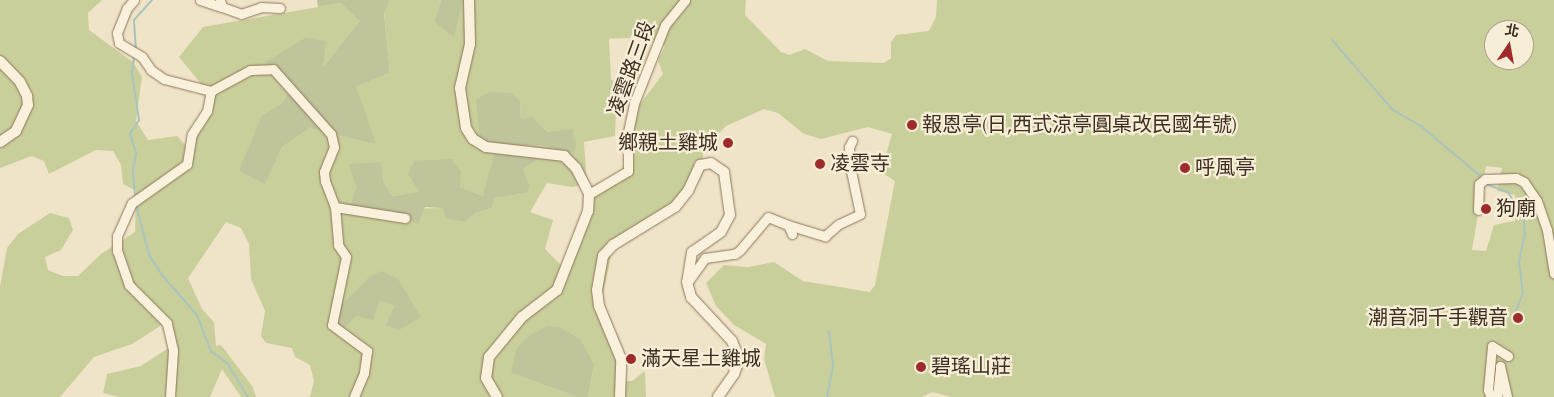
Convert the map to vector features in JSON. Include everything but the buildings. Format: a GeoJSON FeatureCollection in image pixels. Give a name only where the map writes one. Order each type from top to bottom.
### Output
{"type":"FeatureCollection","features":[{"type":"Feature","properties":{"kind":"street"},"geometry":{"type":"LineString","coordinates":[[134,0],[127,8],[118,33],[119,43],[134,50],[142,57],[151,70],[164,79],[211,91],[250,70],[273,68],[331,134],[334,147],[324,172],[334,208],[338,245],[346,257],[332,325],[367,350],[364,373],[354,397]]}},
{"type":"Feature","properties":{"kind":"street"},"geometry":{"type":"LineString","coordinates":[[200,0],[221,4],[241,14],[261,7],[280,8]]}},
{"type":"Feature","properties":{"kind":"street"},"geometry":{"type":"LineString","coordinates":[[469,0],[470,44],[460,88],[466,128],[473,139],[486,148],[564,156],[576,168],[589,194],[588,211],[557,290],[522,317],[489,357],[486,378],[497,397]]}},
{"type":"Feature","properties":{"kind":"street","name":"凌雲路三段"},"geometry":{"type":"LineString","coordinates":[[589,194],[628,171],[628,132],[634,103],[665,25],[685,0]]}},
{"type":"Feature","properties":{"kind":"street"},"geometry":{"type":"LineString","coordinates":[[0,61],[20,82],[27,96],[28,105],[16,131],[0,142]]}},
{"type":"Feature","properties":{"kind":"street"},"geometry":{"type":"LineString","coordinates":[[170,397],[173,350],[167,323],[129,285],[117,251],[116,236],[132,203],[187,164],[192,134],[207,111],[211,91]]}},
{"type":"Feature","properties":{"kind":"street"},"geometry":{"type":"LineString","coordinates":[[687,282],[705,258],[734,254],[768,218],[790,230],[825,236],[839,224],[860,214],[851,171],[849,147],[852,141]]}},
{"type":"Feature","properties":{"kind":"street"},"geometry":{"type":"LineString","coordinates":[[620,397],[621,359],[599,306],[596,290],[603,256],[613,245],[675,207],[688,191],[700,165],[715,163],[724,172],[730,215],[720,232],[692,252],[687,282],[691,297],[732,341],[736,352],[738,363],[734,374],[718,397]]}},
{"type":"Feature","properties":{"kind":"street"},"geometry":{"type":"LineString","coordinates":[[1478,210],[1479,184],[1485,178],[1516,178],[1524,182],[1537,201],[1547,230],[1554,273]]}},
{"type":"Feature","properties":{"kind":"street"},"geometry":{"type":"LineString","coordinates":[[334,208],[405,218]]}},
{"type":"Feature","properties":{"kind":"street"},"geometry":{"type":"LineString","coordinates":[[1491,397],[1488,390],[1492,346],[1508,356]]}},
{"type":"Feature","properties":{"kind":"street"},"geometry":{"type":"LineString","coordinates":[[1497,397],[1500,366],[1507,397]]}},
{"type":"Feature","properties":{"kind":"green space"},"geometry":{"type":"Polygon","coordinates":[[[0,0],[102,0],[88,13],[89,30],[133,62],[142,77],[136,121],[148,140],[177,136],[188,148],[211,96],[179,57],[203,27],[341,3],[361,21],[322,68],[267,61],[293,82],[282,103],[262,115],[265,183],[282,147],[310,128],[356,87],[390,73],[384,12],[390,0],[441,0],[434,22],[454,36],[464,0],[746,0],[745,15],[781,52],[789,55],[805,49],[828,61],[884,63],[891,58],[891,42],[896,35],[929,31],[936,17],[937,0],[1554,0],[1554,397],[951,397],[932,392],[922,397],[775,397],[764,359],[766,344],[734,325],[716,306],[706,283],[724,265],[748,267],[774,262],[803,281],[870,292],[875,285],[895,181],[881,172],[892,134],[868,127],[821,139],[804,134],[778,113],[764,109],[726,126],[706,146],[696,181],[686,196],[615,248],[611,256],[602,298],[616,340],[623,381],[632,381],[645,371],[646,397],[588,397],[594,365],[511,373],[577,397],[310,397],[314,381],[310,365],[295,357],[292,348],[266,343],[261,336],[265,311],[251,279],[249,244],[241,228],[226,222],[188,278],[202,309],[214,322],[216,346],[221,345],[253,387],[256,397],[241,397],[222,369],[210,397],[119,397],[103,393],[107,374],[141,366],[176,343],[165,323],[132,344],[94,357],[60,397],[0,397],[0,287],[7,248],[18,234],[50,213],[69,218],[73,230],[61,250],[45,257],[48,270],[63,276],[78,276],[101,254],[135,232],[136,191],[123,184],[121,165],[113,151],[96,150],[49,174],[44,161],[32,156],[0,168],[0,0]],[[648,37],[609,39],[611,80],[617,82],[615,136],[584,142],[587,184],[572,187],[547,183],[530,212],[553,220],[545,249],[565,269],[587,202],[626,172],[636,109],[663,74],[658,61],[665,46],[648,37]],[[520,101],[496,145],[540,145],[573,153],[532,118],[521,119],[520,101]],[[350,164],[356,187],[349,210],[443,208],[465,222],[476,213],[492,208],[495,198],[527,193],[530,187],[522,169],[483,196],[460,187],[393,196],[383,181],[350,164]],[[1486,166],[1472,250],[1486,251],[1494,225],[1515,221],[1515,195],[1497,191],[1502,168],[1486,166]],[[398,280],[356,316],[373,319],[380,301],[396,306],[385,324],[400,330],[398,280]]]}},
{"type":"Feature","properties":{"kind":"green space"},"geometry":{"type":"Polygon","coordinates":[[[317,0],[390,0],[384,13],[390,73],[356,87],[376,144],[310,128],[282,147],[265,184],[239,171],[262,115],[282,103],[293,83],[266,62],[305,38],[326,41],[323,67],[360,21],[341,3],[318,7],[317,0]]]}},
{"type":"Feature","properties":{"kind":"green space"},"geometry":{"type":"Polygon","coordinates":[[[441,0],[464,0],[454,37],[434,22],[441,0]]]}},
{"type":"Feature","properties":{"kind":"green space"},"geometry":{"type":"Polygon","coordinates":[[[491,92],[511,93],[520,101],[521,119],[532,117],[548,132],[573,129],[576,147],[573,153],[540,145],[496,145],[480,138],[476,99],[491,92]]]}},
{"type":"Feature","properties":{"kind":"green space"},"geometry":{"type":"Polygon","coordinates":[[[494,154],[541,157],[523,169],[530,187],[527,193],[495,198],[492,208],[476,213],[465,222],[446,218],[442,208],[425,207],[418,224],[404,217],[349,210],[356,187],[349,164],[381,162],[383,181],[393,196],[419,192],[408,174],[414,161],[452,159],[461,172],[460,187],[483,196],[494,154]]]}},
{"type":"Feature","properties":{"kind":"green space"},"geometry":{"type":"Polygon","coordinates":[[[381,271],[398,279],[421,317],[399,330],[385,325],[395,306],[380,301],[373,320],[356,316],[345,327],[335,328],[334,312],[369,277],[381,271]]]}},
{"type":"Feature","properties":{"kind":"green space"},"geometry":{"type":"Polygon","coordinates":[[[547,326],[560,327],[581,340],[594,365],[588,397],[577,397],[511,373],[516,350],[526,338],[547,326]]]}},
{"type":"Feature","properties":{"kind":"waterway"},"geometry":{"type":"LineString","coordinates":[[136,50],[134,20],[152,0]]}},
{"type":"Feature","properties":{"kind":"waterway"},"geometry":{"type":"LineString","coordinates":[[1332,40],[1393,110],[1422,127],[1479,175]]}},
{"type":"Feature","properties":{"kind":"waterway"},"geometry":{"type":"LineString","coordinates":[[134,57],[132,73],[139,120],[130,134],[136,153],[133,172],[135,197]]}},
{"type":"Feature","properties":{"kind":"waterway"},"geometry":{"type":"LineString","coordinates":[[1488,185],[1508,192],[1524,220],[1525,233],[1519,261],[1523,293],[1514,315]]}},
{"type":"Feature","properties":{"kind":"waterway"},"geometry":{"type":"LineString","coordinates":[[136,205],[149,255],[162,275],[197,315],[211,351],[228,364],[248,397]]}},
{"type":"Feature","properties":{"kind":"waterway"},"geometry":{"type":"LineString","coordinates":[[827,397],[833,365],[829,331]]}},
{"type":"Feature","properties":{"kind":"place","name":"報恩亭(日,西式涼亭圓桌改民國年號)"},"geometry":{"type":"Point","coordinates":[912,125]}},
{"type":"Feature","properties":{"kind":"place","name":"鄉親土雞城"},"geometry":{"type":"Point","coordinates":[728,143]}},
{"type":"Feature","properties":{"kind":"place","name":"凌雲寺"},"geometry":{"type":"Point","coordinates":[820,164]}},
{"type":"Feature","properties":{"kind":"place","name":"呼風亭"},"geometry":{"type":"Point","coordinates":[1185,168]}},
{"type":"Feature","properties":{"kind":"place","name":"狗廟"},"geometry":{"type":"Point","coordinates":[1486,209]}},
{"type":"Feature","properties":{"kind":"place","name":"潮音洞千手觀音"},"geometry":{"type":"Point","coordinates":[1518,318]}},
{"type":"Feature","properties":{"kind":"place","name":"滿天星土雞城"},"geometry":{"type":"Point","coordinates":[631,359]}},
{"type":"Feature","properties":{"kind":"place","name":"碧瑤山莊"},"geometry":{"type":"Point","coordinates":[921,367]}}]}
